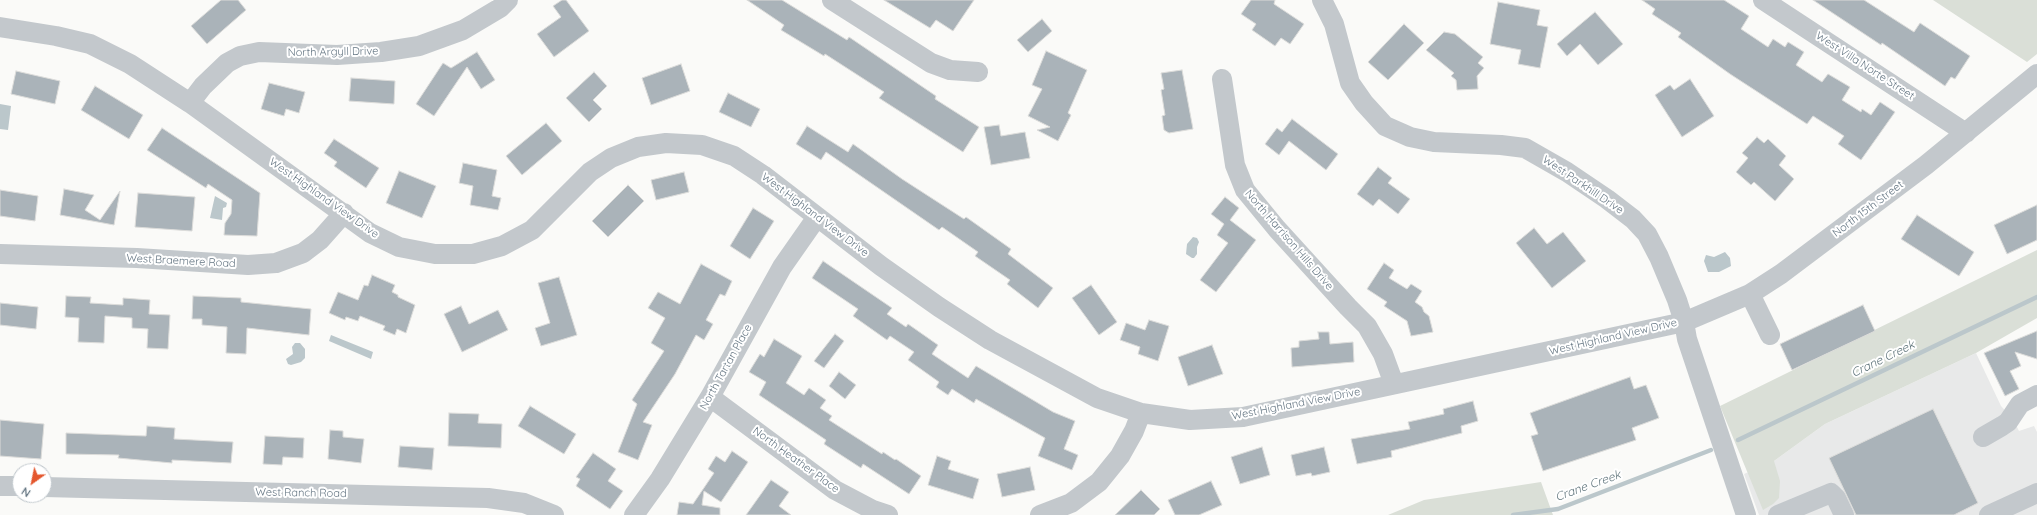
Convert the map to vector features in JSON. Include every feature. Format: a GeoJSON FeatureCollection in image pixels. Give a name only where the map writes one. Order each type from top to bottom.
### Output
{"type":"FeatureCollection","features":[{"type":"Feature","properties":{"kind":"street","name":"North Argyll Drive"},"geometry":{"type":"LineString","coordinates":[[190,103],[203,86],[227,63],[240,56],[259,52],[337,54],[374,53],[419,46],[463,30],[500,8],[508,0]]}},
{"type":"Feature","properties":{"kind":"street"},"geometry":{"type":"LineString","coordinates":[[832,0],[931,63],[950,70],[978,72]]}},
{"type":"Feature","properties":{"kind":"street","name":"West Parkhill Drive"},"geometry":{"type":"LineString","coordinates":[[1322,0],[1334,24],[1350,83],[1364,103],[1385,126],[1410,137],[1434,142],[1501,145],[1525,148],[1567,172],[1607,199],[1632,219],[1647,234],[1659,257],[1684,322],[1687,339],[1746,515]]}},
{"type":"Feature","properties":{"kind":"street","name":"West Villa Norte Street"},"geometry":{"type":"LineString","coordinates":[[1763,0],[1966,133]]}},
{"type":"Feature","properties":{"kind":"street","name":"West Highland View Drive"},"geometry":{"type":"LineString","coordinates":[[0,27],[56,36],[90,44],[130,64],[190,103],[370,233],[400,247],[435,254],[473,254],[502,246],[532,230],[590,172],[611,158],[638,147],[666,143],[702,145],[734,156],[763,175],[817,217],[939,307],[990,340],[1097,398],[1141,414],[1190,420],[1243,417],[1684,322]]}},
{"type":"Feature","properties":{"kind":"street","name":"North 15th Street"},"geometry":{"type":"LineString","coordinates":[[1684,322],[1750,294],[1781,274],[1966,133],[2037,74]]}},
{"type":"Feature","properties":{"kind":"street","name":"North Harrison Hills Drive"},"geometry":{"type":"LineString","coordinates":[[1222,79],[1235,165],[1245,190],[1277,229],[1367,326],[1383,354],[1394,384]]}},
{"type":"Feature","properties":{"kind":"street","name":"West Braemere Road"},"geometry":{"type":"LineString","coordinates":[[0,254],[137,258],[248,265],[276,263],[303,253],[320,240],[344,213]]}},
{"type":"Feature","properties":{"kind":"street","name":"North Tartan Place"},"geometry":{"type":"LineString","coordinates":[[634,515],[660,479],[710,397],[782,267],[817,217]]}},
{"type":"Feature","properties":{"kind":"street"},"geometry":{"type":"LineString","coordinates":[[1750,294],[1770,335]]}},
{"type":"Feature","properties":{"kind":"street"},"geometry":{"type":"LineString","coordinates":[[1983,437],[2008,422],[2020,404],[2037,395]]}},
{"type":"Feature","properties":{"kind":"street","name":"North Heather Place"},"geometry":{"type":"LineString","coordinates":[[710,397],[835,490],[873,510],[888,515]]}},
{"type":"Feature","properties":{"kind":"street"},"geometry":{"type":"LineString","coordinates":[[1040,515],[1071,503],[1099,482],[1120,456],[1134,431],[1141,414]]}},
{"type":"Feature","properties":{"kind":"street"},"geometry":{"type":"LineString","coordinates":[[0,486],[12,486]]}},
{"type":"Feature","properties":{"kind":"street","name":"West Ranch Road"},"geometry":{"type":"LineString","coordinates":[[52,487],[488,498],[524,503],[554,515]]}},
{"type":"Feature","properties":{"kind":"street"},"geometry":{"type":"LineString","coordinates":[[1778,515],[1831,493],[1836,498],[1844,515]]}},
{"type":"Feature","properties":{"kind":"street"},"geometry":{"type":"LineString","coordinates":[[1990,515],[2037,493]]}},
{"type":"Feature","properties":{"kind":"shaded area"},"geometry":{"type":"Polygon","coordinates":[[[1933,0],[2037,0],[2037,54],[2027,62],[1933,0]]]}},
{"type":"Feature","properties":{"kind":"shaded area"},"geometry":{"type":"Polygon","coordinates":[[[0,104],[11,106],[8,130],[0,129],[0,104]]]}},
{"type":"Feature","properties":{"kind":"shaded area"},"geometry":{"type":"Polygon","coordinates":[[[215,196],[227,203],[226,207],[223,208],[222,220],[210,218],[215,196]]]}},
{"type":"Feature","properties":{"kind":"shaded area"},"geometry":{"type":"Polygon","coordinates":[[[1193,237],[1197,238],[1199,242],[1197,254],[1194,258],[1192,258],[1186,254],[1187,244],[1193,237]]]}},
{"type":"Feature","properties":{"kind":"shaded area"},"geometry":{"type":"Polygon","coordinates":[[[2037,250],[2037,318],[1976,353],[1825,424],[1774,461],[1780,481],[1779,498],[1763,510],[1720,406],[2037,250]]]}},
{"type":"Feature","properties":{"kind":"shaded area"},"geometry":{"type":"Polygon","coordinates":[[[1725,252],[1730,258],[1731,266],[1719,272],[1708,272],[1704,261],[1706,255],[1714,257],[1725,252]]]}},
{"type":"Feature","properties":{"kind":"shaded area"},"geometry":{"type":"Polygon","coordinates":[[[331,335],[373,352],[371,359],[329,341],[331,335]]]}},
{"type":"Feature","properties":{"kind":"shaded area"},"geometry":{"type":"Polygon","coordinates":[[[295,343],[300,343],[305,349],[305,358],[301,362],[291,365],[288,364],[286,359],[293,354],[292,347],[295,343]]]}},
{"type":"Feature","properties":{"kind":"shaded area"},"geometry":{"type":"Polygon","coordinates":[[[1976,353],[2001,406],[2013,419],[2019,431],[2034,426],[2037,432],[2037,515],[1759,515],[1744,474],[1774,461],[1825,424],[1976,353]]]}},
{"type":"Feature","properties":{"kind":"shaded area"},"geometry":{"type":"Polygon","coordinates":[[[1541,482],[1553,515],[1388,515],[1424,500],[1541,482]]]}},
{"type":"Feature","properties":{"kind":"building"},"geometry":{"type":"Polygon","coordinates":[[[221,0],[238,0],[246,10],[207,44],[191,26],[221,0]]]}},
{"type":"Feature","properties":{"kind":"building"},"geometry":{"type":"Polygon","coordinates":[[[562,0],[566,0],[589,31],[554,57],[537,34],[561,17],[553,6],[562,0]]]}},
{"type":"Feature","properties":{"kind":"building"},"geometry":{"type":"Polygon","coordinates":[[[747,0],[782,0],[847,40],[849,37],[936,96],[935,99],[979,127],[963,152],[879,98],[884,92],[825,54],[824,56],[781,30],[784,25],[747,0]]]}},
{"type":"Feature","properties":{"kind":"building"},"geometry":{"type":"Polygon","coordinates":[[[884,0],[974,0],[953,31],[936,20],[930,28],[884,0]]]}},
{"type":"Feature","properties":{"kind":"building"},"geometry":{"type":"Polygon","coordinates":[[[1251,0],[1275,0],[1274,4],[1304,24],[1290,44],[1281,38],[1275,46],[1252,30],[1256,24],[1241,14],[1251,0]]]}},
{"type":"Feature","properties":{"kind":"building"},"geometry":{"type":"Polygon","coordinates":[[[1642,0],[1724,0],[1749,16],[1741,29],[1768,47],[1773,39],[1785,47],[1788,42],[1804,52],[1796,65],[1822,82],[1828,74],[1850,87],[1842,100],[1861,112],[1862,109],[1871,115],[1880,102],[1895,112],[1861,160],[1838,144],[1844,136],[1813,116],[1807,124],[1730,74],[1678,37],[1681,33],[1652,14],[1655,9],[1642,0]]]}},
{"type":"Feature","properties":{"kind":"building"},"geometry":{"type":"Polygon","coordinates":[[[1813,0],[1864,0],[1914,32],[1920,23],[1970,56],[1955,79],[1951,77],[1945,86],[1882,43],[1881,45],[1813,0]]]}},
{"type":"Feature","properties":{"kind":"building"},"geometry":{"type":"Polygon","coordinates":[[[1498,2],[1540,10],[1537,25],[1548,27],[1540,68],[1518,64],[1521,50],[1490,44],[1498,2]]]}},
{"type":"Feature","properties":{"kind":"building"},"geometry":{"type":"Polygon","coordinates":[[[1595,12],[1623,44],[1598,65],[1580,44],[1567,56],[1557,44],[1595,12]]]}},
{"type":"Feature","properties":{"kind":"building"},"geometry":{"type":"Polygon","coordinates":[[[1042,19],[1052,31],[1028,52],[1017,40],[1042,19]]]}},
{"type":"Feature","properties":{"kind":"building"},"geometry":{"type":"Polygon","coordinates":[[[1404,24],[1424,43],[1388,80],[1368,62],[1404,24]]]}},
{"type":"Feature","properties":{"kind":"building"},"geometry":{"type":"Polygon","coordinates":[[[1444,32],[1455,34],[1483,57],[1478,63],[1484,68],[1477,76],[1478,89],[1457,90],[1456,80],[1451,76],[1454,73],[1426,50],[1444,32]]]}},
{"type":"Feature","properties":{"kind":"building"},"geometry":{"type":"Polygon","coordinates":[[[1046,51],[1087,70],[1068,113],[1071,115],[1058,141],[1037,130],[1050,127],[1028,116],[1042,89],[1032,85],[1046,51]]]}},
{"type":"Feature","properties":{"kind":"building"},"geometry":{"type":"Polygon","coordinates":[[[477,52],[495,80],[481,89],[467,67],[434,116],[416,104],[443,63],[451,68],[477,52]]]}},
{"type":"Feature","properties":{"kind":"building"},"geometry":{"type":"Polygon","coordinates":[[[681,64],[690,91],[651,105],[642,78],[681,64]]]}},
{"type":"Feature","properties":{"kind":"building"},"geometry":{"type":"Polygon","coordinates":[[[1182,70],[1193,129],[1169,133],[1164,130],[1162,116],[1165,115],[1161,90],[1164,89],[1161,73],[1182,70]]]}},
{"type":"Feature","properties":{"kind":"building"},"geometry":{"type":"Polygon","coordinates":[[[16,71],[60,81],[55,104],[11,94],[16,71]]]}},
{"type":"Feature","properties":{"kind":"building"},"geometry":{"type":"Polygon","coordinates":[[[594,72],[607,86],[593,100],[602,109],[589,122],[566,98],[594,72]]]}},
{"type":"Feature","properties":{"kind":"building"},"geometry":{"type":"Polygon","coordinates":[[[351,78],[395,81],[394,104],[349,101],[351,78]]]}},
{"type":"Feature","properties":{"kind":"building"},"geometry":{"type":"Polygon","coordinates":[[[1690,79],[1714,116],[1682,137],[1655,95],[1670,85],[1674,90],[1690,79]]]}},
{"type":"Feature","properties":{"kind":"building"},"geometry":{"type":"Polygon","coordinates":[[[269,83],[305,92],[299,113],[286,109],[284,116],[261,109],[269,83]]]}},
{"type":"Feature","properties":{"kind":"building"},"geometry":{"type":"Polygon","coordinates":[[[95,86],[143,115],[129,139],[81,110],[95,86]]]}},
{"type":"Feature","properties":{"kind":"building"},"geometry":{"type":"Polygon","coordinates":[[[728,93],[760,109],[751,127],[719,112],[728,93]]]}},
{"type":"Feature","properties":{"kind":"building"},"geometry":{"type":"Polygon","coordinates":[[[1292,119],[1338,154],[1326,170],[1289,141],[1279,155],[1265,144],[1277,128],[1282,132],[1292,119]]]}},
{"type":"Feature","properties":{"kind":"building"},"geometry":{"type":"Polygon","coordinates":[[[546,123],[562,141],[522,175],[506,156],[546,123]]]}},
{"type":"Feature","properties":{"kind":"building"},"geometry":{"type":"Polygon","coordinates":[[[999,125],[1001,136],[1025,132],[1030,158],[991,165],[984,127],[999,125]]]}},
{"type":"Feature","properties":{"kind":"building"},"geometry":{"type":"Polygon","coordinates":[[[807,126],[848,152],[853,144],[902,179],[964,219],[966,217],[1011,249],[1008,254],[1053,288],[1038,308],[1007,284],[1010,280],[975,256],[978,252],[942,227],[939,230],[826,152],[821,160],[796,144],[807,126]]]}},
{"type":"Feature","properties":{"kind":"building"},"geometry":{"type":"Polygon","coordinates":[[[162,128],[260,193],[257,236],[224,235],[225,223],[231,214],[232,200],[208,184],[206,188],[147,150],[162,128]]]}},
{"type":"Feature","properties":{"kind":"building"},"geometry":{"type":"Polygon","coordinates":[[[1757,137],[1764,143],[1768,139],[1786,156],[1779,165],[1794,179],[1775,201],[1754,182],[1751,185],[1736,172],[1748,158],[1742,153],[1757,137]]]}},
{"type":"Feature","properties":{"kind":"building"},"geometry":{"type":"Polygon","coordinates":[[[334,139],[379,168],[366,188],[334,166],[337,162],[324,153],[334,139]]]}},
{"type":"Feature","properties":{"kind":"building"},"geometry":{"type":"Polygon","coordinates":[[[463,163],[497,170],[492,196],[501,198],[498,210],[470,205],[473,186],[459,183],[463,163]]]}},
{"type":"Feature","properties":{"kind":"building"},"geometry":{"type":"Polygon","coordinates":[[[1378,167],[1392,178],[1388,183],[1410,199],[1398,214],[1379,199],[1373,206],[1357,194],[1378,167]]]}},
{"type":"Feature","properties":{"kind":"building"},"geometry":{"type":"Polygon","coordinates":[[[399,171],[436,186],[422,218],[386,203],[399,171]]]}},
{"type":"Feature","properties":{"kind":"building"},"geometry":{"type":"Polygon","coordinates":[[[684,172],[689,192],[656,200],[651,180],[684,172]]]}},
{"type":"Feature","properties":{"kind":"building"},"geometry":{"type":"Polygon","coordinates":[[[628,185],[644,201],[608,237],[592,221],[628,185]]]}},
{"type":"Feature","properties":{"kind":"building"},"geometry":{"type":"Polygon","coordinates":[[[64,189],[94,195],[85,210],[100,220],[120,191],[114,225],[60,215],[64,189]]]}},
{"type":"Feature","properties":{"kind":"building"},"geometry":{"type":"Polygon","coordinates":[[[0,190],[38,196],[35,221],[0,216],[0,190]]]}},
{"type":"Feature","properties":{"kind":"building"},"geometry":{"type":"Polygon","coordinates":[[[138,193],[195,197],[192,231],[135,227],[138,193]]]}},
{"type":"Feature","properties":{"kind":"building"},"geometry":{"type":"Polygon","coordinates":[[[1225,197],[1239,208],[1230,220],[1256,240],[1216,292],[1200,280],[1228,243],[1217,235],[1224,224],[1211,214],[1225,197]]]}},
{"type":"Feature","properties":{"kind":"building"},"geometry":{"type":"Polygon","coordinates":[[[2037,205],[2037,240],[2007,254],[1994,225],[2037,205]]]}},
{"type":"Feature","properties":{"kind":"building"},"geometry":{"type":"Polygon","coordinates":[[[753,208],[774,221],[750,259],[730,246],[753,208]]]}},
{"type":"Feature","properties":{"kind":"building"},"geometry":{"type":"Polygon","coordinates":[[[1917,215],[1974,252],[1959,276],[1901,239],[1917,215]]]}},
{"type":"Feature","properties":{"kind":"building"},"geometry":{"type":"Polygon","coordinates":[[[1534,228],[1547,244],[1563,232],[1586,261],[1552,288],[1516,243],[1534,228]]]}},
{"type":"Feature","properties":{"kind":"building"},"geometry":{"type":"Polygon","coordinates":[[[823,261],[892,308],[887,314],[906,327],[908,324],[938,345],[932,354],[968,378],[976,366],[1053,412],[1075,421],[1064,449],[1078,455],[1072,470],[1038,456],[1045,438],[976,399],[974,403],[952,389],[948,395],[936,387],[939,382],[908,360],[914,352],[890,336],[887,340],[853,316],[858,309],[812,278],[823,261]]]}},
{"type":"Feature","properties":{"kind":"building"},"geometry":{"type":"Polygon","coordinates":[[[1384,263],[1394,270],[1389,278],[1407,289],[1411,284],[1422,291],[1415,302],[1422,307],[1424,312],[1429,316],[1433,332],[1411,336],[1407,321],[1384,306],[1387,302],[1367,289],[1384,263]]]}},
{"type":"Feature","properties":{"kind":"building"},"geometry":{"type":"Polygon","coordinates":[[[701,264],[732,281],[725,296],[720,294],[706,320],[713,324],[704,340],[696,335],[675,374],[643,422],[652,425],[638,460],[618,452],[637,404],[632,400],[664,351],[651,343],[665,318],[648,308],[658,292],[680,304],[701,264]]]}},
{"type":"Feature","properties":{"kind":"building"},"geometry":{"type":"Polygon","coordinates":[[[372,275],[395,285],[392,292],[398,295],[398,297],[415,305],[406,333],[397,329],[395,335],[383,330],[385,326],[360,316],[358,321],[346,317],[345,320],[329,313],[338,292],[358,300],[364,285],[368,286],[372,275]]]}},
{"type":"Feature","properties":{"kind":"building"},"geometry":{"type":"Polygon","coordinates":[[[559,277],[577,335],[541,346],[535,328],[550,323],[538,283],[559,277]]]}},
{"type":"Feature","properties":{"kind":"building"},"geometry":{"type":"Polygon","coordinates":[[[1091,285],[1117,322],[1099,335],[1072,298],[1091,285]]]}},
{"type":"Feature","properties":{"kind":"building"},"geometry":{"type":"Polygon","coordinates":[[[66,296],[91,297],[90,303],[123,305],[123,298],[150,300],[149,314],[170,315],[168,349],[147,348],[148,329],[132,328],[132,318],[105,316],[104,343],[78,342],[79,318],[65,317],[66,296]]]}},
{"type":"Feature","properties":{"kind":"building"},"geometry":{"type":"Polygon","coordinates":[[[193,296],[241,298],[241,302],[311,309],[309,335],[247,328],[246,354],[226,353],[227,327],[202,325],[202,319],[192,319],[193,296]]]}},
{"type":"Feature","properties":{"kind":"building"},"geometry":{"type":"Polygon","coordinates":[[[0,303],[38,307],[36,329],[0,325],[0,303]]]}},
{"type":"Feature","properties":{"kind":"building"},"geometry":{"type":"Polygon","coordinates":[[[1863,305],[1875,331],[1792,370],[1780,344],[1863,305]]]}},
{"type":"Feature","properties":{"kind":"building"},"geometry":{"type":"Polygon","coordinates":[[[461,306],[469,324],[498,310],[508,330],[462,352],[444,314],[461,306]]]}},
{"type":"Feature","properties":{"kind":"building"},"geometry":{"type":"Polygon","coordinates":[[[1149,320],[1169,326],[1158,361],[1138,354],[1140,347],[1120,340],[1126,323],[1145,330],[1149,320]]]}},
{"type":"Feature","properties":{"kind":"building"},"geometry":{"type":"Polygon","coordinates":[[[2037,331],[2037,359],[2015,352],[2021,366],[2010,371],[2019,389],[2005,396],[1984,353],[2037,331]]]}},
{"type":"Feature","properties":{"kind":"building"},"geometry":{"type":"Polygon","coordinates":[[[1318,332],[1329,332],[1330,344],[1353,342],[1354,362],[1292,367],[1291,348],[1299,347],[1299,341],[1319,339],[1318,332]]]}},
{"type":"Feature","properties":{"kind":"building"},"geometry":{"type":"Polygon","coordinates":[[[835,334],[844,341],[824,368],[814,361],[835,334]]]}},
{"type":"Feature","properties":{"kind":"building"},"geometry":{"type":"Polygon","coordinates":[[[774,339],[802,356],[786,383],[804,395],[809,388],[826,400],[820,408],[832,416],[829,420],[882,454],[883,452],[895,460],[896,459],[921,476],[909,494],[863,464],[861,468],[824,444],[826,440],[759,395],[766,382],[749,372],[760,354],[764,357],[774,339]]]}},
{"type":"Feature","properties":{"kind":"building"},"geometry":{"type":"Polygon","coordinates":[[[1212,345],[1223,374],[1188,386],[1178,357],[1212,345]]]}},
{"type":"Feature","properties":{"kind":"building"},"geometry":{"type":"Polygon","coordinates":[[[839,372],[856,385],[845,399],[829,386],[839,372]]]}},
{"type":"Feature","properties":{"kind":"building"},"geometry":{"type":"Polygon","coordinates":[[[1630,377],[1634,389],[1646,385],[1659,418],[1632,428],[1636,440],[1543,471],[1531,436],[1538,434],[1530,413],[1630,377]]]}},
{"type":"Feature","properties":{"kind":"building"},"geometry":{"type":"Polygon","coordinates":[[[1473,401],[1478,421],[1461,426],[1462,433],[1391,451],[1392,457],[1357,464],[1351,439],[1410,429],[1408,422],[1444,414],[1443,409],[1473,401]]]}},
{"type":"Feature","properties":{"kind":"building"},"geometry":{"type":"Polygon","coordinates":[[[530,406],[576,434],[564,454],[518,426],[530,406]]]}},
{"type":"Feature","properties":{"kind":"building"},"geometry":{"type":"Polygon","coordinates":[[[1933,409],[1978,503],[1954,515],[1856,515],[1829,458],[1933,409]]]}},
{"type":"Feature","properties":{"kind":"building"},"geometry":{"type":"Polygon","coordinates":[[[449,413],[479,414],[478,423],[502,424],[501,448],[448,446],[449,413]]]}},
{"type":"Feature","properties":{"kind":"building"},"geometry":{"type":"Polygon","coordinates":[[[0,420],[44,424],[41,459],[0,456],[0,420]]]}},
{"type":"Feature","properties":{"kind":"building"},"geometry":{"type":"Polygon","coordinates":[[[147,426],[175,428],[174,439],[233,442],[231,463],[172,460],[172,463],[118,458],[119,455],[66,454],[66,433],[146,436],[147,426]]]}},
{"type":"Feature","properties":{"kind":"building"},"geometry":{"type":"Polygon","coordinates":[[[330,430],[343,431],[343,437],[364,439],[361,463],[328,459],[330,430]]]}},
{"type":"Feature","properties":{"kind":"building"},"geometry":{"type":"Polygon","coordinates":[[[265,436],[304,438],[303,458],[283,457],[282,465],[263,464],[265,436]]]}},
{"type":"Feature","properties":{"kind":"building"},"geometry":{"type":"Polygon","coordinates":[[[400,446],[434,448],[432,470],[398,467],[400,446]]]}},
{"type":"Feature","properties":{"kind":"building"},"geometry":{"type":"Polygon","coordinates":[[[1262,447],[1270,475],[1240,484],[1231,457],[1262,447]]]}},
{"type":"Feature","properties":{"kind":"building"},"geometry":{"type":"Polygon","coordinates":[[[1324,447],[1330,472],[1312,476],[1311,473],[1296,476],[1291,455],[1324,447]]]}},
{"type":"Feature","properties":{"kind":"building"},"geometry":{"type":"Polygon","coordinates":[[[732,451],[748,462],[721,502],[704,491],[702,505],[720,508],[720,515],[677,515],[679,502],[693,504],[714,473],[708,469],[716,456],[725,462],[732,451]]]}},
{"type":"Feature","properties":{"kind":"building"},"geometry":{"type":"Polygon","coordinates":[[[593,453],[616,469],[608,481],[623,491],[610,509],[576,486],[580,479],[576,477],[593,453]]]}},
{"type":"Feature","properties":{"kind":"building"},"geometry":{"type":"Polygon","coordinates":[[[937,456],[951,461],[948,469],[979,479],[973,499],[928,485],[937,456]]]}},
{"type":"Feature","properties":{"kind":"building"},"geometry":{"type":"Polygon","coordinates":[[[1030,467],[1035,490],[1002,497],[997,474],[1030,467]]]}},
{"type":"Feature","properties":{"kind":"building"},"geometry":{"type":"Polygon","coordinates":[[[771,480],[789,492],[779,506],[791,515],[746,515],[771,480]]]}},
{"type":"Feature","properties":{"kind":"building"},"geometry":{"type":"Polygon","coordinates":[[[1211,481],[1222,505],[1199,515],[1175,515],[1168,500],[1211,481]]]}},
{"type":"Feature","properties":{"kind":"building"},"geometry":{"type":"Polygon","coordinates":[[[1141,490],[1160,509],[1154,515],[1115,515],[1141,490]]]}},
{"type":"Feature","properties":{"kind":"waterway","name":"Crane Creek"},"geometry":{"type":"LineString","coordinates":[[1738,440],[2037,297]]}},
{"type":"Feature","properties":{"kind":"waterway","name":"Crane Creek"},"geometry":{"type":"LineString","coordinates":[[1513,515],[1558,509],[1711,450]]}}]}
